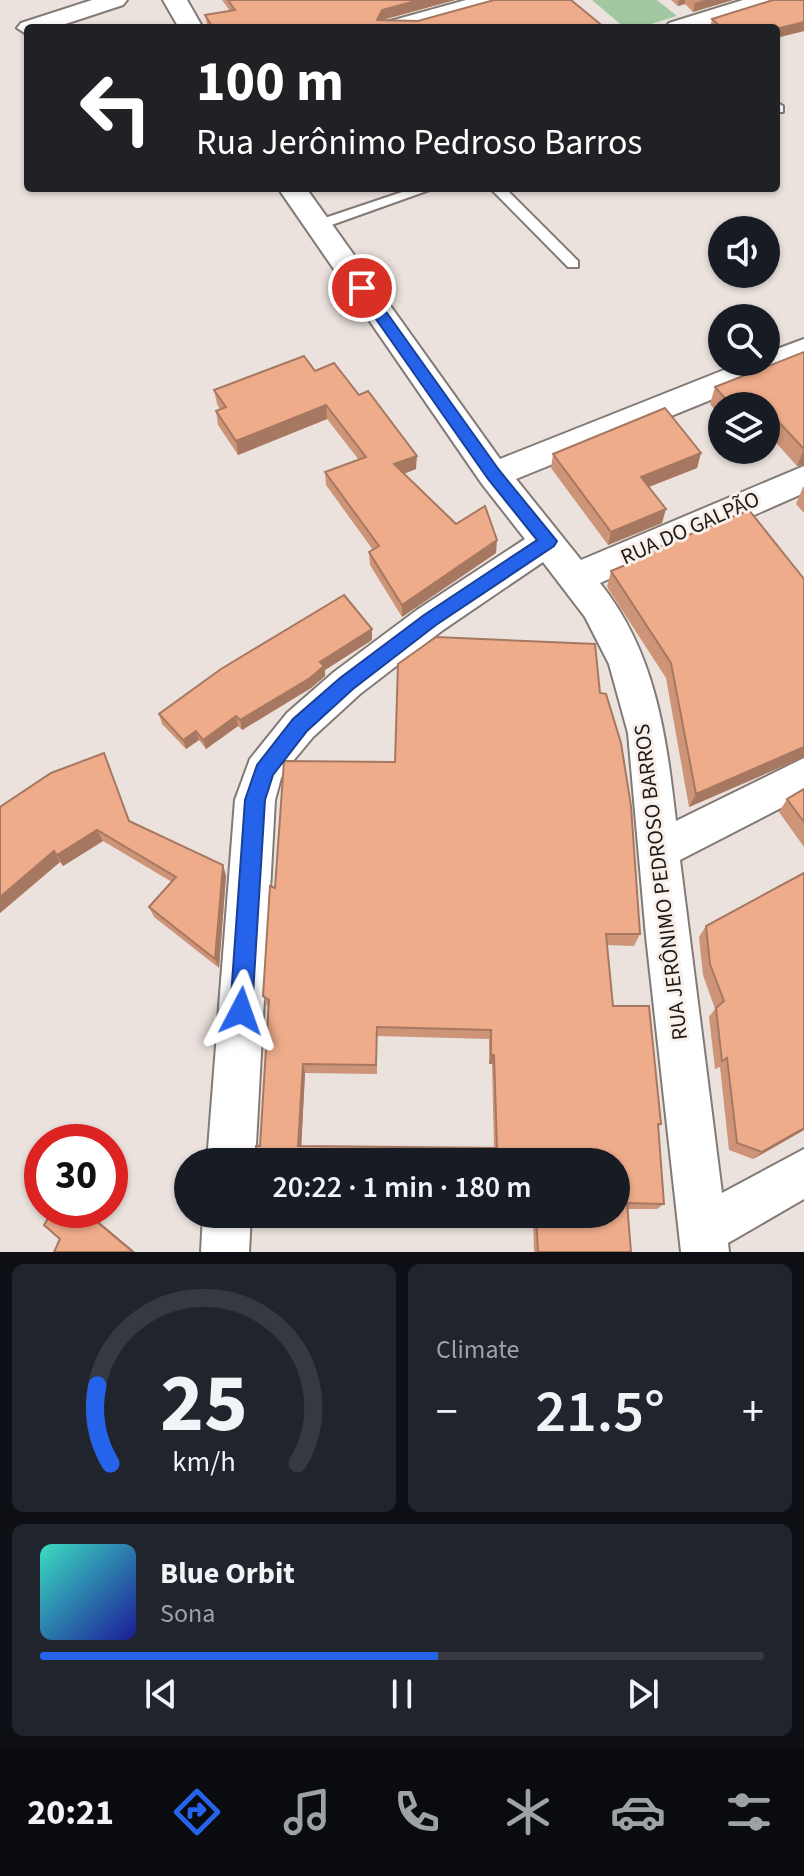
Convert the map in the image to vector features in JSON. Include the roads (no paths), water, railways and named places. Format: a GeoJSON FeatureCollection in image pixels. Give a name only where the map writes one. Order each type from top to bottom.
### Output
{"type":"FeatureCollection","features":[{"type":"Feature","properties":{"kind":"street"},"geometry":{"type":"LineString","coordinates":[[40,24],[115,0]]}},
{"type":"Feature","properties":{"kind":"street"},"geometry":{"type":"LineString","coordinates":[[175,0],[189,24]]}},
{"type":"Feature","properties":{"kind":"street"},"geometry":{"type":"LineString","coordinates":[[405,24],[492,0]]}},
{"type":"Feature","properties":{"kind":"street"},"geometry":{"type":"LineString","coordinates":[[690,24],[767,0]]}},
{"type":"Feature","properties":{"kind":"street"},"geometry":{"type":"LineString","coordinates":[[0,38],[24,29]]}},
{"type":"Feature","properties":{"kind":"street","name":"RUA JERÔNIMO PEDROSO BARROS"},"geometry":{"type":"LineString","coordinates":[[295,192],[494,475],[598,607],[627,663],[647,733],[667,936],[704,1241]]}},
{"type":"Feature","properties":{"kind":"street"},"geometry":{"type":"LineString","coordinates":[[494,475],[804,350]]}},
{"type":"Feature","properties":{"kind":"street","name":"RUA DO GALPÃO"},"geometry":{"type":"LineString","coordinates":[[576,578],[804,479]]}},
{"type":"Feature","properties":{"kind":"street"},"geometry":{"type":"LineString","coordinates":[[232,1148],[255,800],[264,771],[300,725],[347,683],[430,620],[548,541]]}},
{"type":"Feature","properties":{"kind":"street"},"geometry":{"type":"LineString","coordinates":[[660,849],[804,776]]}},
{"type":"Feature","properties":{"kind":"street"},"geometry":{"type":"LineString","coordinates":[[704,1241],[804,1173]]}},
{"type":"Feature","properties":{"kind":"street"},"geometry":{"type":"LineString","coordinates":[[225,1252],[226,1228]]}},
{"type":"Feature","properties":{"kind":"lane"},"geometry":{"type":"LineString","coordinates":[[318,225],[416,192]]}},
{"type":"Feature","properties":{"kind":"lane"},"geometry":{"type":"LineString","coordinates":[[501,192],[573,264]]}}]}
